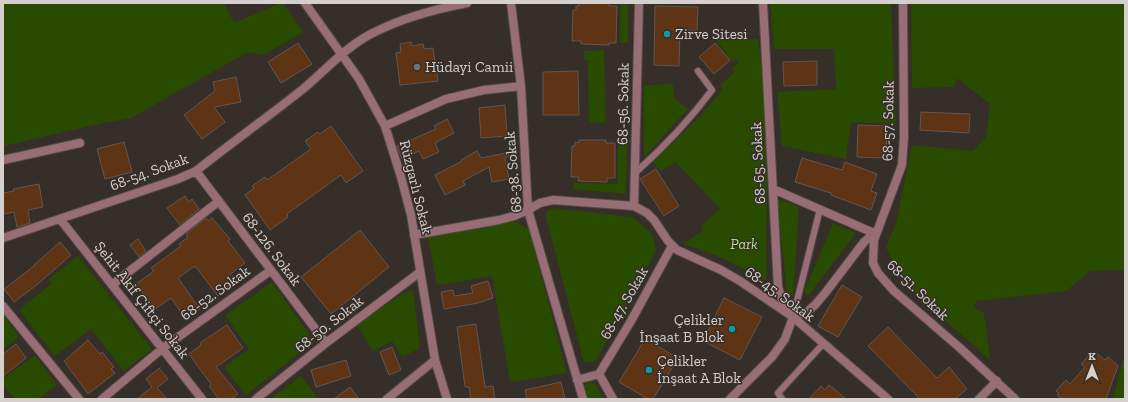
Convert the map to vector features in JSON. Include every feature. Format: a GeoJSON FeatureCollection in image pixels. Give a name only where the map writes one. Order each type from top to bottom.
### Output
{"type":"FeatureCollection","features":[{"type":"Feature","properties":{"kind":"street","name":"Rüzgarlı Sokak"},"geometry":{"type":"LineString","coordinates":[[305,3],[359,79],[385,126],[407,198],[435,360],[447,399]]}},
{"type":"Feature","properties":{"kind":"street","name":"68-54. Sokak"},"geometry":{"type":"LineString","coordinates":[[3,238],[178,179],[196,171],[302,89],[358,41],[383,28],[408,18],[441,8],[467,3]]}},
{"type":"Feature","properties":{"kind":"street","name":"68-38. Sokak"},"geometry":{"type":"LineString","coordinates":[[511,3],[521,86],[528,210],[582,399]]}},
{"type":"Feature","properties":{"kind":"street","name":"68-56. Sokak"},"geometry":{"type":"LineString","coordinates":[[634,206],[639,3]]}},
{"type":"Feature","properties":{"kind":"street","name":"68-65. Sokak"},"geometry":{"type":"LineString","coordinates":[[763,3],[778,287],[787,310],[793,317]]}},
{"type":"Feature","properties":{"kind":"street","name":"68-57. Sokak"},"geometry":{"type":"LineString","coordinates":[[876,234],[902,165],[904,137],[903,3]]}},
{"type":"Feature","properties":{"kind":"street"},"geometry":{"type":"LineString","coordinates":[[385,126],[451,98],[484,90],[521,86]]}},
{"type":"Feature","properties":{"kind":"street"},"geometry":{"type":"LineString","coordinates":[[3,160],[80,143]]}},
{"type":"Feature","properties":{"kind":"street","name":"68-126. Sokak"},"geometry":{"type":"LineString","coordinates":[[196,171],[326,344]]}},
{"type":"Feature","properties":{"kind":"street"},"geometry":{"type":"LineString","coordinates":[[773,189],[876,234]]}},
{"type":"Feature","properties":{"kind":"street"},"geometry":{"type":"LineString","coordinates":[[414,235],[499,220],[514,216],[540,203],[553,200],[634,206]]}},
{"type":"Feature","properties":{"kind":"street"},"geometry":{"type":"LineString","coordinates":[[112,285],[219,201]]}},
{"type":"Feature","properties":{"kind":"street","name":"68-45. Sokak"},"geometry":{"type":"LineString","coordinates":[[634,206],[647,213],[654,220],[672,246],[682,253],[721,270],[740,281],[793,317],[888,399]]}},
{"type":"Feature","properties":{"kind":"street","name":"Şehit Akif Çiftçi Sokak"},"geometry":{"type":"LineString","coordinates":[[60,219],[202,399]]}},
{"type":"Feature","properties":{"kind":"street"},"geometry":{"type":"LineString","coordinates":[[730,399],[772,357],[786,339],[793,317],[806,313],[815,304],[864,242],[876,234]]}},
{"type":"Feature","properties":{"kind":"street","name":"68-51. Sokak"},"geometry":{"type":"LineString","coordinates":[[876,234],[872,259],[878,273],[894,290],[1015,399]]}},
{"type":"Feature","properties":{"kind":"street","name":"68-47. Sokak"},"geometry":{"type":"LineString","coordinates":[[599,374],[631,321],[672,246]]}},
{"type":"Feature","properties":{"kind":"street","name":"68-52. Sokak"},"geometry":{"type":"LineString","coordinates":[[102,399],[163,348],[270,271]]}},
{"type":"Feature","properties":{"kind":"street","name":"68-50. Sokak"},"geometry":{"type":"LineString","coordinates":[[256,399],[420,272]]}},
{"type":"Feature","properties":{"kind":"street"},"geometry":{"type":"LineString","coordinates":[[3,306],[79,399]]}},
{"type":"Feature","properties":{"kind":"street"},"geometry":{"type":"LineString","coordinates":[[387,399],[435,360]]}},
{"type":"Feature","properties":{"kind":"street"},"geometry":{"type":"LineString","coordinates":[[577,380],[599,374],[613,399]]}},
{"type":"Feature","properties":{"kind":"street"},"geometry":{"type":"LineString","coordinates":[[978,399],[996,382]]}},
{"type":"Feature","properties":{"kind":"lane"},"geometry":{"type":"LineString","coordinates":[[635,173],[695,114],[712,90],[698,71]]}},
{"type":"Feature","properties":{"kind":"lane"},"geometry":{"type":"LineString","coordinates":[[793,317],[820,209]]}},
{"type":"Feature","properties":{"kind":"lane"},"geometry":{"type":"LineString","coordinates":[[782,399],[778,393],[824,344]]}},
{"type":"Feature","properties":{"kind":"green space"},"geometry":{"type":"Polygon","coordinates":[[[3,3],[224,3],[234,23],[283,3],[303,32],[264,55],[248,52],[131,118],[3,146],[3,3]]]}},
{"type":"Feature","properties":{"kind":"green space"},"geometry":{"type":"Polygon","coordinates":[[[620,3],[628,3],[628,43],[620,43],[620,3]]]}},
{"type":"Feature","properties":{"kind":"green space"},"geometry":{"type":"Polygon","coordinates":[[[770,3],[891,3],[896,124],[851,122],[846,159],[782,146],[777,92],[836,89],[834,49],[774,49],[770,3]]]}},
{"type":"Feature","properties":{"kind":"green space"},"geometry":{"type":"Polygon","coordinates":[[[911,3],[1125,3],[1125,270],[1090,271],[1066,291],[976,301],[974,308],[984,313],[990,360],[928,305],[899,276],[886,247],[896,223],[912,145],[973,151],[986,137],[990,104],[957,78],[954,87],[912,88],[911,3]]]}},
{"type":"Feature","properties":{"kind":"green space","name":"Park"},"geometry":{"type":"Polygon","coordinates":[[[758,39],[762,68],[766,127],[767,275],[765,280],[718,256],[683,244],[703,230],[701,226],[720,209],[676,162],[660,171],[653,162],[701,115],[723,89],[720,85],[735,72],[732,69],[739,62],[735,58],[732,61],[716,40],[758,39]]]}},
{"type":"Feature","properties":{"kind":"green space"},"geometry":{"type":"Polygon","coordinates":[[[604,50],[606,122],[589,123],[588,60],[584,60],[584,51],[604,50]]]}},
{"type":"Feature","properties":{"kind":"green space"},"geometry":{"type":"Polygon","coordinates":[[[673,84],[674,98],[688,109],[644,157],[644,85],[673,84]]]}},
{"type":"Feature","properties":{"kind":"green space"},"geometry":{"type":"Polygon","coordinates":[[[618,141],[627,142],[626,194],[573,189],[574,183],[617,184],[618,141]]]}},
{"type":"Feature","properties":{"kind":"green space"},"geometry":{"type":"Polygon","coordinates":[[[777,199],[799,207],[793,296],[787,294],[777,199]]]}},
{"type":"Feature","properties":{"kind":"green space"},"geometry":{"type":"Polygon","coordinates":[[[553,208],[632,217],[653,236],[656,251],[595,362],[584,362],[545,214],[553,208]]]}},
{"type":"Feature","properties":{"kind":"green space"},"geometry":{"type":"Polygon","coordinates":[[[512,220],[529,229],[567,373],[510,382],[492,276],[437,285],[428,236],[512,220]]]}},
{"type":"Feature","properties":{"kind":"green space"},"geometry":{"type":"Polygon","coordinates":[[[833,223],[856,233],[808,296],[804,292],[833,223]]]}},
{"type":"Feature","properties":{"kind":"green space"},"geometry":{"type":"Polygon","coordinates":[[[78,256],[152,349],[124,371],[91,329],[55,356],[19,310],[52,283],[49,279],[78,256]]]}},
{"type":"Feature","properties":{"kind":"green space"},"geometry":{"type":"Polygon","coordinates":[[[272,282],[309,334],[311,344],[246,395],[224,367],[249,349],[225,315],[272,282]]]}},
{"type":"Feature","properties":{"kind":"green space"},"geometry":{"type":"Polygon","coordinates":[[[413,290],[420,348],[402,357],[392,341],[373,351],[357,325],[404,293],[413,290]]]}},
{"type":"Feature","properties":{"kind":"green space"},"geometry":{"type":"Polygon","coordinates":[[[4,315],[19,337],[3,349],[3,316],[4,315]]]}},
{"type":"Feature","properties":{"kind":"green space"},"geometry":{"type":"Polygon","coordinates":[[[1125,353],[1125,399],[1113,399],[1125,353]]]}},
{"type":"Feature","properties":{"kind":"green space"},"geometry":{"type":"Polygon","coordinates":[[[35,355],[57,385],[38,399],[15,399],[3,384],[3,379],[35,355]]]}},
{"type":"Feature","properties":{"kind":"green space"},"geometry":{"type":"Polygon","coordinates":[[[301,376],[318,399],[270,399],[301,376]]]}},
{"type":"Feature","properties":{"kind":"green space"},"geometry":{"type":"Polygon","coordinates":[[[588,382],[595,383],[603,399],[588,399],[582,387],[588,382]]]}},
{"type":"Feature","properties":{"kind":"building"},"geometry":{"type":"Polygon","coordinates":[[[579,3],[609,3],[609,6],[617,6],[616,43],[609,43],[609,45],[581,44],[581,41],[572,41],[573,10],[576,10],[576,6],[579,6],[579,3]]]}},
{"type":"Feature","properties":{"kind":"building","name":"Zirve Sitesi"},"geometry":{"type":"Polygon","coordinates":[[[655,6],[698,7],[697,31],[680,30],[679,66],[654,65],[655,6]]]}},
{"type":"Feature","properties":{"kind":"building","name":"Hüdayi Camii"},"geometry":{"type":"Polygon","coordinates":[[[411,42],[412,46],[423,44],[424,49],[433,48],[438,81],[400,85],[396,53],[401,52],[400,44],[411,42]]]}},
{"type":"Feature","properties":{"kind":"building"},"geometry":{"type":"Polygon","coordinates":[[[298,43],[312,64],[281,83],[268,62],[298,43]]]}},
{"type":"Feature","properties":{"kind":"building"},"geometry":{"type":"Polygon","coordinates":[[[715,43],[730,60],[714,74],[699,57],[715,43]]]}},
{"type":"Feature","properties":{"kind":"building"},"geometry":{"type":"Polygon","coordinates":[[[817,61],[817,85],[784,86],[783,62],[817,61]]]}},
{"type":"Feature","properties":{"kind":"building"},"geometry":{"type":"Polygon","coordinates":[[[578,71],[579,115],[543,115],[543,72],[578,71]]]}},
{"type":"Feature","properties":{"kind":"building"},"geometry":{"type":"Polygon","coordinates":[[[236,77],[241,102],[214,107],[225,122],[202,139],[184,115],[215,91],[213,82],[236,77]]]}},
{"type":"Feature","properties":{"kind":"building"},"geometry":{"type":"Polygon","coordinates":[[[505,105],[507,136],[481,138],[479,108],[505,105]]]}},
{"type":"Feature","properties":{"kind":"building"},"geometry":{"type":"Polygon","coordinates":[[[921,112],[970,114],[969,133],[920,130],[921,112]]]}},
{"type":"Feature","properties":{"kind":"building"},"geometry":{"type":"Polygon","coordinates":[[[447,119],[454,133],[435,143],[439,152],[423,159],[419,151],[402,159],[397,146],[436,129],[434,126],[447,119]]]}},
{"type":"Feature","properties":{"kind":"building"},"geometry":{"type":"Polygon","coordinates":[[[858,125],[887,126],[886,158],[857,157],[858,125]]]}},
{"type":"Feature","properties":{"kind":"building"},"geometry":{"type":"Polygon","coordinates":[[[331,126],[363,171],[346,183],[341,175],[287,214],[288,217],[270,230],[245,195],[254,188],[252,186],[265,177],[267,180],[311,149],[305,141],[318,132],[320,134],[331,126]]]}},
{"type":"Feature","properties":{"kind":"building"},"geometry":{"type":"Polygon","coordinates":[[[579,140],[606,140],[606,143],[615,143],[615,178],[607,178],[607,182],[578,181],[579,177],[571,177],[572,146],[575,146],[575,142],[579,143],[579,140]]]}},
{"type":"Feature","properties":{"kind":"building"},"geometry":{"type":"Polygon","coordinates":[[[124,142],[132,172],[105,179],[97,149],[124,142]]]}},
{"type":"Feature","properties":{"kind":"building"},"geometry":{"type":"Polygon","coordinates":[[[477,151],[481,158],[511,152],[512,154],[505,158],[509,179],[492,182],[489,167],[463,181],[465,185],[445,195],[435,175],[462,161],[461,160],[477,151]]]}},
{"type":"Feature","properties":{"kind":"building"},"geometry":{"type":"Polygon","coordinates":[[[802,158],[842,170],[845,162],[877,174],[871,191],[877,193],[871,210],[831,195],[831,193],[795,182],[802,158]]]}},
{"type":"Feature","properties":{"kind":"building"},"geometry":{"type":"Polygon","coordinates":[[[656,169],[679,206],[664,216],[640,179],[656,169]]]}},
{"type":"Feature","properties":{"kind":"building"},"geometry":{"type":"Polygon","coordinates":[[[39,184],[43,207],[28,210],[30,223],[17,227],[14,212],[3,214],[3,193],[14,191],[13,189],[39,184]]]}},
{"type":"Feature","properties":{"kind":"building"},"geometry":{"type":"Polygon","coordinates":[[[185,196],[189,202],[192,199],[199,209],[180,225],[167,208],[185,196]]]}},
{"type":"Feature","properties":{"kind":"building"},"geometry":{"type":"Polygon","coordinates":[[[206,218],[208,221],[212,218],[230,239],[228,241],[245,263],[228,276],[234,284],[218,296],[195,266],[178,278],[200,309],[186,319],[171,298],[155,309],[136,284],[154,271],[151,268],[181,246],[179,244],[188,237],[186,234],[206,218]]]}},
{"type":"Feature","properties":{"kind":"building"},"geometry":{"type":"Polygon","coordinates":[[[360,230],[389,267],[331,314],[301,277],[360,230]]]}},
{"type":"Feature","properties":{"kind":"building"},"geometry":{"type":"Polygon","coordinates":[[[138,239],[146,251],[139,257],[130,245],[138,239]]]}},
{"type":"Feature","properties":{"kind":"building"},"geometry":{"type":"Polygon","coordinates":[[[60,242],[71,255],[38,284],[14,302],[4,289],[34,266],[60,242]]]}},
{"type":"Feature","properties":{"kind":"building"},"geometry":{"type":"Polygon","coordinates":[[[488,281],[493,298],[478,303],[444,309],[441,292],[453,290],[454,296],[473,293],[471,286],[488,281]]]}},
{"type":"Feature","properties":{"kind":"building"},"geometry":{"type":"Polygon","coordinates":[[[842,285],[862,297],[838,337],[818,326],[842,285]]]}},
{"type":"Feature","properties":{"kind":"building","name":"Çelikler İnşaat B Blok"},"geometry":{"type":"Polygon","coordinates":[[[724,298],[762,317],[740,360],[703,341],[724,298]]]}},
{"type":"Feature","properties":{"kind":"building"},"geometry":{"type":"Polygon","coordinates":[[[476,324],[485,387],[493,386],[495,399],[471,399],[469,387],[465,387],[457,327],[476,324]]]}},
{"type":"Feature","properties":{"kind":"building"},"geometry":{"type":"Polygon","coordinates":[[[227,325],[243,348],[216,367],[238,394],[232,399],[219,399],[209,386],[211,384],[189,354],[201,345],[200,343],[227,325]]]}},
{"type":"Feature","properties":{"kind":"building"},"geometry":{"type":"Polygon","coordinates":[[[888,327],[937,378],[949,367],[967,389],[955,399],[920,399],[868,346],[888,327]]]}},
{"type":"Feature","properties":{"kind":"building","name":"Çelikler İnşaat A Blok"},"geometry":{"type":"Polygon","coordinates":[[[645,339],[678,358],[653,399],[648,399],[619,382],[645,339]]]}},
{"type":"Feature","properties":{"kind":"building"},"geometry":{"type":"Polygon","coordinates":[[[88,340],[100,354],[102,352],[114,367],[111,369],[115,373],[88,394],[64,361],[88,340]]]}},
{"type":"Feature","properties":{"kind":"building"},"geometry":{"type":"Polygon","coordinates":[[[16,344],[26,358],[3,376],[3,354],[16,344]]]}},
{"type":"Feature","properties":{"kind":"building"},"geometry":{"type":"Polygon","coordinates":[[[392,347],[401,370],[389,375],[380,352],[392,347]]]}},
{"type":"Feature","properties":{"kind":"building"},"geometry":{"type":"Polygon","coordinates":[[[1095,352],[1105,360],[1108,357],[1118,366],[1106,399],[1063,399],[1057,395],[1059,393],[1056,391],[1066,380],[1070,384],[1085,367],[1081,364],[1091,353],[1093,354],[1095,352]]]}},
{"type":"Feature","properties":{"kind":"building"},"geometry":{"type":"Polygon","coordinates":[[[346,360],[351,376],[316,387],[311,370],[346,360]]]}},
{"type":"Feature","properties":{"kind":"building"},"geometry":{"type":"Polygon","coordinates":[[[159,368],[168,379],[157,388],[167,399],[137,399],[152,387],[146,379],[159,368]]]}},
{"type":"Feature","properties":{"kind":"building"},"geometry":{"type":"Polygon","coordinates":[[[561,382],[565,399],[527,399],[525,390],[561,382]]]}},
{"type":"Feature","properties":{"kind":"building"},"geometry":{"type":"Polygon","coordinates":[[[829,385],[846,399],[809,399],[821,386],[825,390],[829,385]]]}},
{"type":"Feature","properties":{"kind":"building"},"geometry":{"type":"Polygon","coordinates":[[[350,387],[359,399],[334,399],[350,387]]]}},
{"type":"Feature","properties":{"kind":"place","name":"Zirve Sitesi"},"geometry":{"type":"Point","coordinates":[667,34]}},
{"type":"Feature","properties":{"kind":"place","name":"Hüdayi Camii"},"geometry":{"type":"Point","coordinates":[417,67]}},
{"type":"Feature","properties":{"kind":"place","name":"Çelikler İnşaat B Blok"},"geometry":{"type":"Point","coordinates":[732,329]}},
{"type":"Feature","properties":{"kind":"place","name":"Çelikler İnşaat A Blok"},"geometry":{"type":"Point","coordinates":[649,370]}}]}
